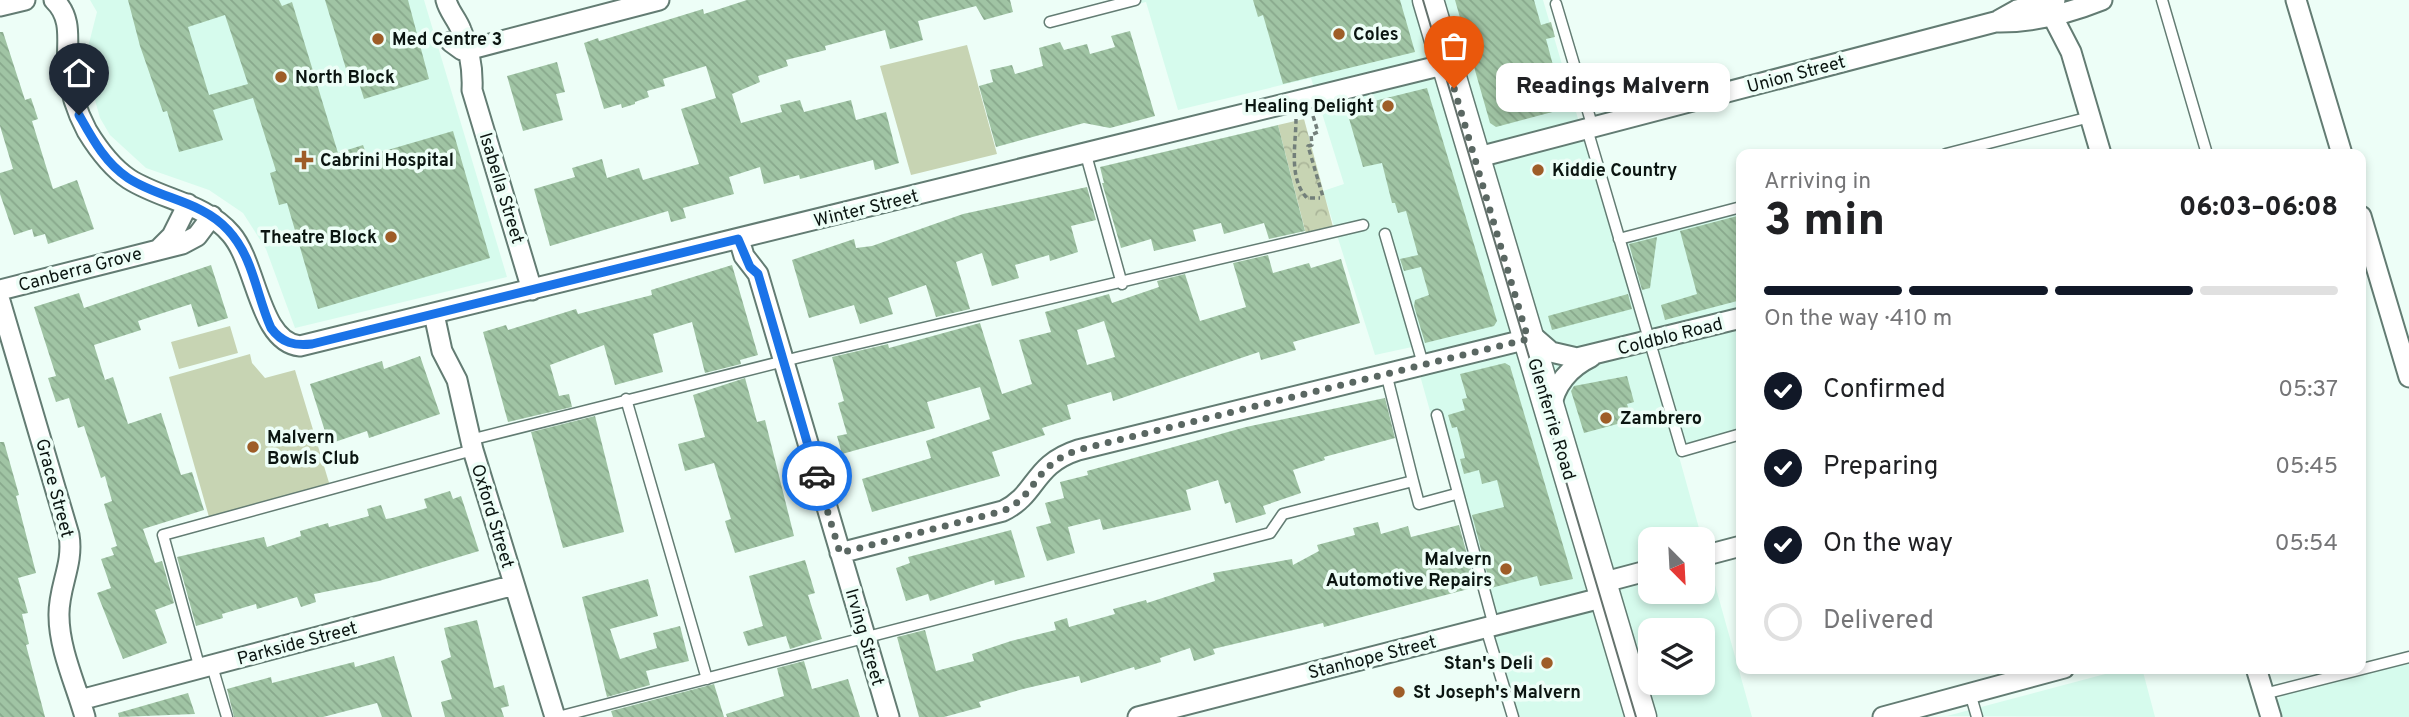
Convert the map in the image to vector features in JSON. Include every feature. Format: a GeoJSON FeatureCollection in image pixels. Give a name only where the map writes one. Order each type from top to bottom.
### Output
{"type":"FeatureCollection","features":[{"type":"Feature","properties":{"kind":"main road","name":"Glenferrie Road"},"geometry":{"type":"LineString","coordinates":[[1428,0],[1641,717]]}},
{"type":"Feature","properties":{"kind":"street"},"geometry":{"type":"LineString","coordinates":[[0,6],[25,0]]}},
{"type":"Feature","properties":{"kind":"street"},"geometry":{"type":"LineString","coordinates":[[459,46],[659,0]]}},
{"type":"Feature","properties":{"kind":"street","name":"Union Street"},"geometry":{"type":"LineString","coordinates":[[1475,159],[1995,22],[2019,23],[2057,6],[2102,0]]}},
{"type":"Feature","properties":{"kind":"street"},"geometry":{"type":"LineString","coordinates":[[2296,0],[2341,149]]}},
{"type":"Feature","properties":{"kind":"street"},"geometry":{"type":"LineString","coordinates":[[56,2],[68,24],[67,68],[72,96],[79,115],[98,148],[128,178],[212,216]]}},
{"type":"Feature","properties":{"kind":"street","name":"Isabella Street"},"geometry":{"type":"LineString","coordinates":[[447,6],[461,28],[459,46],[475,75],[471,87],[532,290]]}},
{"type":"Feature","properties":{"kind":"street"},"geometry":{"type":"LineString","coordinates":[[2057,6],[2100,149]]}},
{"type":"Feature","properties":{"kind":"street","name":"Winter Street"},"geometry":{"type":"LineString","coordinates":[[212,216],[229,230],[245,254],[268,320],[284,342],[296,345],[312,344],[1447,64]]}},
{"type":"Feature","properties":{"kind":"street","name":"Canberra Grove"},"geometry":{"type":"LineString","coordinates":[[160,248],[172,236],[188,204]]}},
{"type":"Feature","properties":{"kind":"street","name":"Canberra Grove"},"geometry":{"type":"LineString","coordinates":[[0,290],[188,241],[204,229],[212,216]]}},
{"type":"Feature","properties":{"kind":"street"},"geometry":{"type":"LineString","coordinates":[[2366,233],[2409,377]]}},
{"type":"Feature","properties":{"kind":"street","name":"Irving Street"},"geometry":{"type":"LineString","coordinates":[[747,237],[750,267],[758,274],[888,717]]}},
{"type":"Feature","properties":{"kind":"street","name":"Grace Street"},"geometry":{"type":"LineString","coordinates":[[0,301],[69,535],[70,565],[61,597],[59,625],[83,708]]}},
{"type":"Feature","properties":{"kind":"street","name":"Oxford Street"},"geometry":{"type":"LineString","coordinates":[[434,314],[442,351],[457,380],[471,445],[556,717]]}},
{"type":"Feature","properties":{"kind":"street","name":"Coldblo Road"},"geometry":{"type":"LineString","coordinates":[[1526,330],[1551,352],[1577,358],[1736,319]]}},
{"type":"Feature","properties":{"kind":"street"},"geometry":{"type":"LineString","coordinates":[[840,553],[1003,511],[1023,498],[1047,465],[1078,450],[1423,364],[1526,330]]}},
{"type":"Feature","properties":{"kind":"street","name":"Coldblo Road"},"geometry":{"type":"LineString","coordinates":[[1552,418],[1553,400],[1561,382],[1579,363],[1598,354]]}},
{"type":"Feature","properties":{"kind":"street"},"geometry":{"type":"LineString","coordinates":[[1715,553],[1736,547]]}},
{"type":"Feature","properties":{"kind":"street","name":"Stanhope Street"},"geometry":{"type":"LineString","coordinates":[[1138,717],[1490,627],[1603,590],[1638,575]]}},
{"type":"Feature","properties":{"kind":"street","name":"Parkside Street"},"geometry":{"type":"LineString","coordinates":[[83,708],[206,667],[514,586]]}},
{"type":"Feature","properties":{"kind":"street"},"geometry":{"type":"LineString","coordinates":[[1883,717],[2041,674]]}},
{"type":"Feature","properties":{"kind":"street"},"geometry":{"type":"LineString","coordinates":[[2258,674],[2267,716]]}},
{"type":"Feature","properties":{"kind":"lane"},"geometry":{"type":"LineString","coordinates":[[1050,22],[1135,0]]}},
{"type":"Feature","properties":{"kind":"lane"},"geometry":{"type":"LineString","coordinates":[[2162,0],[2206,149]]}},
{"type":"Feature","properties":{"kind":"lane"},"geometry":{"type":"LineString","coordinates":[[1556,4],[1619,239],[1682,451],[1736,435]]}},
{"type":"Feature","properties":{"kind":"lane"},"geometry":{"type":"LineString","coordinates":[[1965,149],[2090,117]]}},
{"type":"Feature","properties":{"kind":"lane"},"geometry":{"type":"LineString","coordinates":[[1086,155],[1122,284]]}},
{"type":"Feature","properties":{"kind":"lane"},"geometry":{"type":"LineString","coordinates":[[1619,239],[1736,208]]}},
{"type":"Feature","properties":{"kind":"lane"},"geometry":{"type":"LineString","coordinates":[[228,717],[206,667],[163,535],[626,400],[1105,284],[1122,284],[1363,225]]}},
{"type":"Feature","properties":{"kind":"lane"},"geometry":{"type":"LineString","coordinates":[[1385,234],[1423,364]]}},
{"type":"Feature","properties":{"kind":"lane"},"geometry":{"type":"LineString","coordinates":[[1386,373],[1419,503],[1456,494]]}},
{"type":"Feature","properties":{"kind":"lane"},"geometry":{"type":"LineString","coordinates":[[626,400],[707,679]]}},
{"type":"Feature","properties":{"kind":"lane"},"geometry":{"type":"LineString","coordinates":[[1437,415],[1513,717]]}},
{"type":"Feature","properties":{"kind":"lane"},"geometry":{"type":"LineString","coordinates":[[556,717],[1270,533],[1283,514],[1413,481]]}},
{"type":"Feature","properties":{"kind":"lane"},"geometry":{"type":"LineString","coordinates":[[2366,668],[2409,657]]}},
{"type":"Feature","properties":{"kind":"lane"},"geometry":{"type":"LineString","coordinates":[[2264,694],[2341,674]]}},
{"type":"Feature","properties":{"kind":"lane"},"geometry":{"type":"LineString","coordinates":[[1970,693],[1977,717]]}},
{"type":"Feature","properties":{"kind":"path"},"geometry":{"type":"LineString","coordinates":[[1296,121],[1293,156],[1300,190],[1307,198],[1322,197],[1308,146],[1312,145],[1311,135],[1318,132],[1312,114]]}},
{"type":"Feature","properties":{"kind":"shaded area","name":"Cabrini Hospital"},"geometry":{"type":"Polygon","coordinates":[[[90,0],[424,0],[507,277],[295,328],[266,249],[243,213],[209,190],[146,168],[110,135],[100,118],[87,71],[87,51],[97,12],[90,0]]]}},
{"type":"Feature","properties":{"kind":"shaded area"},"geometry":{"type":"Polygon","coordinates":[[[1127,0],[1543,0],[1635,312],[1641,301],[1625,245],[1736,214],[1736,432],[1685,444],[1654,367],[1699,527],[1638,527],[1638,604],[1715,604],[1715,585],[1736,660],[1736,674],[1740,674],[1752,717],[1516,717],[1412,347],[1375,355],[1323,191],[1344,184],[1311,78],[1178,110],[1146,2],[1129,6],[1127,0]]]}},
{"type":"Feature","properties":{"kind":"shaded area"},"geometry":{"type":"Polygon","coordinates":[[[2409,662],[2409,717],[2258,717],[2283,695],[2409,662]]]}},
{"type":"Feature","properties":{"kind":"shaded area"},"geometry":{"type":"Polygon","coordinates":[[[2105,674],[2144,674],[2155,717],[1947,716],[2105,674]]]}},
{"type":"Feature","properties":{"kind":"green space"},"geometry":{"type":"Polygon","coordinates":[[[967,45],[997,154],[911,175],[880,66],[967,45]]]}},
{"type":"Feature","properties":{"kind":"green space"},"geometry":{"type":"Polygon","coordinates":[[[1304,119],[1333,227],[1306,234],[1278,125],[1304,119]]]}},
{"type":"Feature","properties":{"kind":"green space"},"geometry":{"type":"Polygon","coordinates":[[[230,326],[238,353],[179,369],[171,342],[230,326]]]}},
{"type":"Feature","properties":{"kind":"green space","name":"Malvern Bowls Club"},"geometry":{"type":"Polygon","coordinates":[[[250,354],[252,363],[265,378],[295,370],[330,486],[209,517],[169,377],[250,354]]]}},
{"type":"Feature","properties":{"kind":"building"},"geometry":{"type":"Polygon","coordinates":[[[128,0],[279,0],[282,6],[292,2],[338,153],[363,145],[367,156],[453,131],[490,258],[318,309],[287,203],[279,205],[270,173],[276,171],[253,98],[213,110],[223,140],[179,152],[167,111],[163,112],[140,46],[128,0]],[[225,15],[188,27],[209,95],[248,84],[225,15]]]}},
{"type":"Feature","properties":{"kind":"building","name":"Med Centre 3"},"geometry":{"type":"Polygon","coordinates":[[[325,0],[408,0],[429,79],[364,99],[358,80],[350,82],[325,0]]]}},
{"type":"Feature","properties":{"kind":"building"},"geometry":{"type":"Polygon","coordinates":[[[747,0],[1010,0],[1013,12],[984,20],[976,6],[918,21],[923,40],[890,49],[885,30],[825,46],[826,50],[786,60],[788,66],[758,76],[760,82],[732,94],[741,123],[782,112],[780,105],[800,100],[804,112],[851,100],[856,120],[886,112],[899,163],[875,170],[873,160],[800,179],[799,175],[764,184],[760,167],[729,177],[734,194],[683,208],[686,218],[671,222],[668,211],[550,246],[534,189],[575,177],[572,168],[602,159],[607,178],[639,168],[643,180],[699,164],[681,109],[716,98],[706,66],[663,79],[665,86],[647,91],[649,97],[635,104],[622,108],[621,104],[604,109],[584,43],[598,38],[599,41],[703,9],[704,14],[747,0]]]}},
{"type":"Feature","properties":{"kind":"building","name":"Coles"},"geometry":{"type":"Polygon","coordinates":[[[1253,0],[1400,0],[1415,52],[1283,84],[1263,15],[1258,17],[1253,0]]]}},
{"type":"Feature","properties":{"kind":"building"},"geometry":{"type":"Polygon","coordinates":[[[1455,0],[1534,0],[1541,25],[1551,22],[1555,37],[1546,39],[1554,69],[1557,69],[1561,85],[1569,82],[1575,106],[1496,127],[1490,123],[1455,0]]]}},
{"type":"Feature","properties":{"kind":"building"},"geometry":{"type":"Polygon","coordinates":[[[1130,31],[1155,116],[1110,128],[1084,123],[996,147],[979,86],[993,82],[990,70],[1012,65],[1015,74],[1043,66],[1039,48],[1060,42],[1064,50],[1087,44],[1090,54],[1115,47],[1111,36],[1130,31]]]}},
{"type":"Feature","properties":{"kind":"building"},"geometry":{"type":"Polygon","coordinates":[[[0,32],[3,32],[25,100],[31,98],[38,119],[32,121],[53,189],[77,180],[94,229],[48,244],[45,234],[34,237],[32,229],[14,235],[0,194],[0,173],[13,169],[0,126],[0,32]]]}},
{"type":"Feature","properties":{"kind":"building"},"geometry":{"type":"Polygon","coordinates":[[[557,62],[565,92],[556,94],[563,120],[523,131],[507,76],[557,62]]]}},
{"type":"Feature","properties":{"kind":"building"},"geometry":{"type":"Polygon","coordinates":[[[1427,88],[1497,321],[1494,326],[1425,343],[1414,306],[1415,300],[1429,295],[1421,267],[1404,271],[1400,259],[1418,255],[1406,211],[1398,213],[1395,203],[1392,203],[1382,163],[1363,167],[1346,108],[1427,88]]]}},
{"type":"Feature","properties":{"kind":"building"},"geometry":{"type":"Polygon","coordinates":[[[1278,125],[1305,231],[1269,239],[1264,223],[1224,234],[1221,223],[1193,230],[1196,241],[1154,251],[1151,239],[1121,248],[1100,167],[1278,125]]]}},
{"type":"Feature","properties":{"kind":"building"},"geometry":{"type":"Polygon","coordinates":[[[1087,187],[1096,220],[1071,226],[1078,252],[1050,261],[1049,255],[1015,265],[1019,278],[992,286],[982,253],[956,262],[970,309],[936,317],[926,285],[888,298],[893,314],[860,324],[854,305],[809,318],[792,260],[854,239],[856,248],[872,246],[963,214],[1087,187]]]}},
{"type":"Feature","properties":{"kind":"building"},"geometry":{"type":"Polygon","coordinates":[[[1736,216],[1736,301],[1665,320],[1661,305],[1697,294],[1680,231],[1736,216]]]}},
{"type":"Feature","properties":{"kind":"building"},"geometry":{"type":"Polygon","coordinates":[[[1657,237],[1650,288],[1642,290],[1629,244],[1657,237]]]}},
{"type":"Feature","properties":{"kind":"building"},"geometry":{"type":"Polygon","coordinates":[[[1268,255],[1273,273],[1309,263],[1311,268],[1341,259],[1360,323],[1293,342],[1296,350],[1261,360],[1259,352],[1113,401],[1111,392],[1067,405],[1071,419],[1042,428],[1045,435],[992,452],[1000,476],[872,512],[862,479],[931,458],[926,441],[990,419],[980,387],[927,402],[935,428],[842,454],[837,436],[847,434],[838,403],[844,401],[832,357],[888,344],[889,348],[980,323],[1002,394],[1032,384],[1019,340],[1051,332],[1045,312],[1109,294],[1112,303],[1159,287],[1157,281],[1185,274],[1200,321],[1246,307],[1233,263],[1268,255]],[[1104,321],[1077,330],[1087,365],[1115,357],[1104,321]]]}},
{"type":"Feature","properties":{"kind":"building"},"geometry":{"type":"Polygon","coordinates":[[[211,265],[228,318],[198,327],[191,304],[138,321],[141,330],[94,345],[105,380],[113,377],[128,424],[161,413],[181,475],[192,472],[204,510],[143,529],[155,563],[162,561],[174,603],[155,610],[167,643],[123,659],[97,593],[111,588],[101,559],[114,555],[111,548],[117,546],[104,504],[112,501],[105,476],[101,478],[84,426],[78,428],[69,398],[56,402],[48,378],[56,376],[34,307],[79,293],[84,308],[211,265]]]}},
{"type":"Feature","properties":{"kind":"building"},"geometry":{"type":"Polygon","coordinates":[[[732,265],[758,355],[740,360],[741,364],[705,373],[692,322],[653,334],[663,372],[615,385],[604,345],[550,365],[559,396],[569,394],[572,407],[508,422],[483,332],[506,325],[508,330],[576,309],[578,314],[652,295],[651,290],[732,265]]]}},
{"type":"Feature","properties":{"kind":"building"},"geometry":{"type":"Polygon","coordinates":[[[1628,294],[1632,309],[1552,330],[1548,316],[1628,294]]]}},
{"type":"Feature","properties":{"kind":"building"},"geometry":{"type":"Polygon","coordinates":[[[420,356],[440,414],[369,438],[367,431],[329,444],[310,384],[382,361],[384,369],[420,356]]]}},
{"type":"Feature","properties":{"kind":"building"},"geometry":{"type":"Polygon","coordinates":[[[1505,363],[1510,366],[1573,579],[1540,586],[1537,576],[1491,588],[1472,515],[1504,507],[1497,480],[1482,484],[1479,470],[1464,474],[1460,459],[1465,458],[1457,427],[1452,428],[1448,415],[1465,410],[1462,399],[1467,398],[1460,374],[1505,363]]]}},
{"type":"Feature","properties":{"kind":"building"},"geometry":{"type":"Polygon","coordinates":[[[1627,376],[1634,402],[1627,404],[1632,420],[1584,433],[1571,391],[1574,386],[1627,376]]]}},
{"type":"Feature","properties":{"kind":"building"},"geometry":{"type":"Polygon","coordinates":[[[745,378],[757,422],[765,420],[794,536],[735,553],[725,521],[731,519],[714,463],[685,471],[678,444],[705,437],[693,395],[745,378]]]}},
{"type":"Feature","properties":{"kind":"building"},"geometry":{"type":"Polygon","coordinates":[[[1385,398],[1395,438],[1324,457],[1325,460],[1293,470],[1301,493],[1263,506],[1266,514],[1236,523],[1230,502],[1225,504],[1218,480],[1186,490],[1191,510],[1103,530],[1100,519],[1068,527],[1075,553],[1047,561],[1036,527],[1051,523],[1045,503],[1064,498],[1060,482],[1088,475],[1087,471],[1246,427],[1385,398]]]}},
{"type":"Feature","properties":{"kind":"building"},"geometry":{"type":"Polygon","coordinates":[[[595,416],[624,532],[563,548],[531,432],[595,416]]]}},
{"type":"Feature","properties":{"kind":"building"},"geometry":{"type":"Polygon","coordinates":[[[0,442],[4,442],[19,495],[16,496],[36,573],[18,578],[28,613],[22,614],[29,644],[26,645],[45,717],[0,717],[0,442]]]}},
{"type":"Feature","properties":{"kind":"building"},"geometry":{"type":"Polygon","coordinates":[[[450,491],[453,499],[461,496],[479,551],[379,581],[314,594],[316,602],[301,607],[297,597],[257,609],[256,604],[222,614],[223,618],[196,626],[177,557],[264,537],[267,547],[301,536],[300,531],[328,523],[329,527],[369,516],[367,509],[381,505],[386,519],[392,518],[427,508],[424,499],[450,491]]]}},
{"type":"Feature","properties":{"kind":"building"},"geometry":{"type":"Polygon","coordinates":[[[1378,522],[1381,534],[1408,526],[1411,537],[1459,525],[1476,587],[1324,627],[1323,623],[1213,649],[1215,654],[1194,661],[1190,648],[1160,658],[1161,662],[1135,670],[1134,667],[1081,683],[1079,676],[979,702],[981,707],[944,717],[919,717],[897,637],[925,630],[936,671],[974,661],[972,654],[1056,630],[1054,622],[1067,618],[1069,627],[1115,614],[1113,609],[1146,600],[1147,603],[1215,581],[1213,573],[1292,559],[1293,565],[1319,551],[1317,545],[1355,535],[1353,528],[1378,522]]]}},
{"type":"Feature","properties":{"kind":"building"},"geometry":{"type":"Polygon","coordinates":[[[1011,530],[1025,577],[995,585],[994,580],[930,601],[928,594],[906,601],[896,568],[910,563],[908,557],[1011,530]]]}},
{"type":"Feature","properties":{"kind":"building"},"geometry":{"type":"Polygon","coordinates":[[[805,560],[815,593],[808,595],[822,639],[790,649],[786,636],[748,646],[743,632],[763,626],[749,576],[805,560]]]}},
{"type":"Feature","properties":{"kind":"building"},"geometry":{"type":"Polygon","coordinates":[[[648,579],[658,616],[610,629],[620,659],[657,648],[653,633],[680,626],[689,661],[646,671],[650,685],[607,697],[582,597],[648,579]]]}},
{"type":"Feature","properties":{"kind":"building"},"geometry":{"type":"Polygon","coordinates":[[[477,620],[494,688],[504,685],[509,706],[501,708],[504,717],[445,717],[441,702],[452,699],[441,661],[451,657],[444,628],[477,620]]]}},
{"type":"Feature","properties":{"kind":"building"},"geometry":{"type":"Polygon","coordinates":[[[394,656],[412,717],[382,717],[377,703],[323,717],[234,717],[227,689],[271,677],[272,683],[354,662],[355,667],[394,656]]]}},
{"type":"Feature","properties":{"kind":"building"},"geometry":{"type":"Polygon","coordinates":[[[804,661],[812,689],[848,679],[860,717],[727,717],[726,714],[784,696],[777,668],[804,661]]]}},
{"type":"Feature","properties":{"kind":"building"},"geometry":{"type":"Polygon","coordinates":[[[714,684],[724,717],[613,717],[611,711],[714,684]]]}},
{"type":"Feature","properties":{"kind":"building"},"geometry":{"type":"Polygon","coordinates":[[[188,693],[195,714],[119,717],[118,713],[188,693]]]}},
{"type":"Feature","properties":{"kind":"tram line"},"geometry":{"type":"LineString","coordinates":[[1423,0],[1636,717]]}},
{"type":"Feature","properties":{"kind":"way so far"},"geometry":{"type":"LineString","coordinates":[[817,476],[840,553],[1003,511],[1023,498],[1047,465],[1078,450],[1528,339],[1454,88]]}},
{"type":"Feature","properties":{"kind":"place","name":"Coles"},"geometry":{"type":"Point","coordinates":[1339,34]}},
{"type":"Feature","properties":{"kind":"place","name":"Med Centre 3"},"geometry":{"type":"Point","coordinates":[378,39]}},
{"type":"Feature","properties":{"kind":"place","name":"North Block"},"geometry":{"type":"Point","coordinates":[281,77]}},
{"type":"Feature","properties":{"kind":"place","name":"Readings Malvern"},"geometry":{"type":"Point","coordinates":[1454,88]}},
{"type":"Feature","properties":{"kind":"place","name":"Healing Delight"},"geometry":{"type":"Point","coordinates":[1388,106]}},
{"type":"Feature","properties":{"kind":"place","name":"Cabrini Hospital"},"geometry":{"type":"Point","coordinates":[304,160]}},
{"type":"Feature","properties":{"kind":"place","name":"Kiddie Country"},"geometry":{"type":"Point","coordinates":[1538,170]}},
{"type":"Feature","properties":{"kind":"place","name":"Theatre Block"},"geometry":{"type":"Point","coordinates":[391,237]}},
{"type":"Feature","properties":{"kind":"place","name":"Zambrero"},"geometry":{"type":"Point","coordinates":[1606,418]}},
{"type":"Feature","properties":{"kind":"place","name":"Malvern Bowls Club"},"geometry":{"type":"Point","coordinates":[253,447]}},
{"type":"Feature","properties":{"kind":"place","name":"Malvern Automotive Repairs"},"geometry":{"type":"Point","coordinates":[1506,569]}},
{"type":"Feature","properties":{"kind":"place","name":"Stan's Deli"},"geometry":{"type":"Point","coordinates":[1547,663]}},
{"type":"Feature","properties":{"kind":"place","name":"St Joseph's Malvern"},"geometry":{"type":"Point","coordinates":[1399,692]}},
{"type":"Feature","properties":{"kind":"route"},"geometry":{"type":"LineString","coordinates":[[79,115],[98,148],[111,164],[128,178],[201,210],[229,230],[250,264],[271,328],[284,342],[300,346],[738,239],[750,267],[758,274],[817,476]]}}]}
